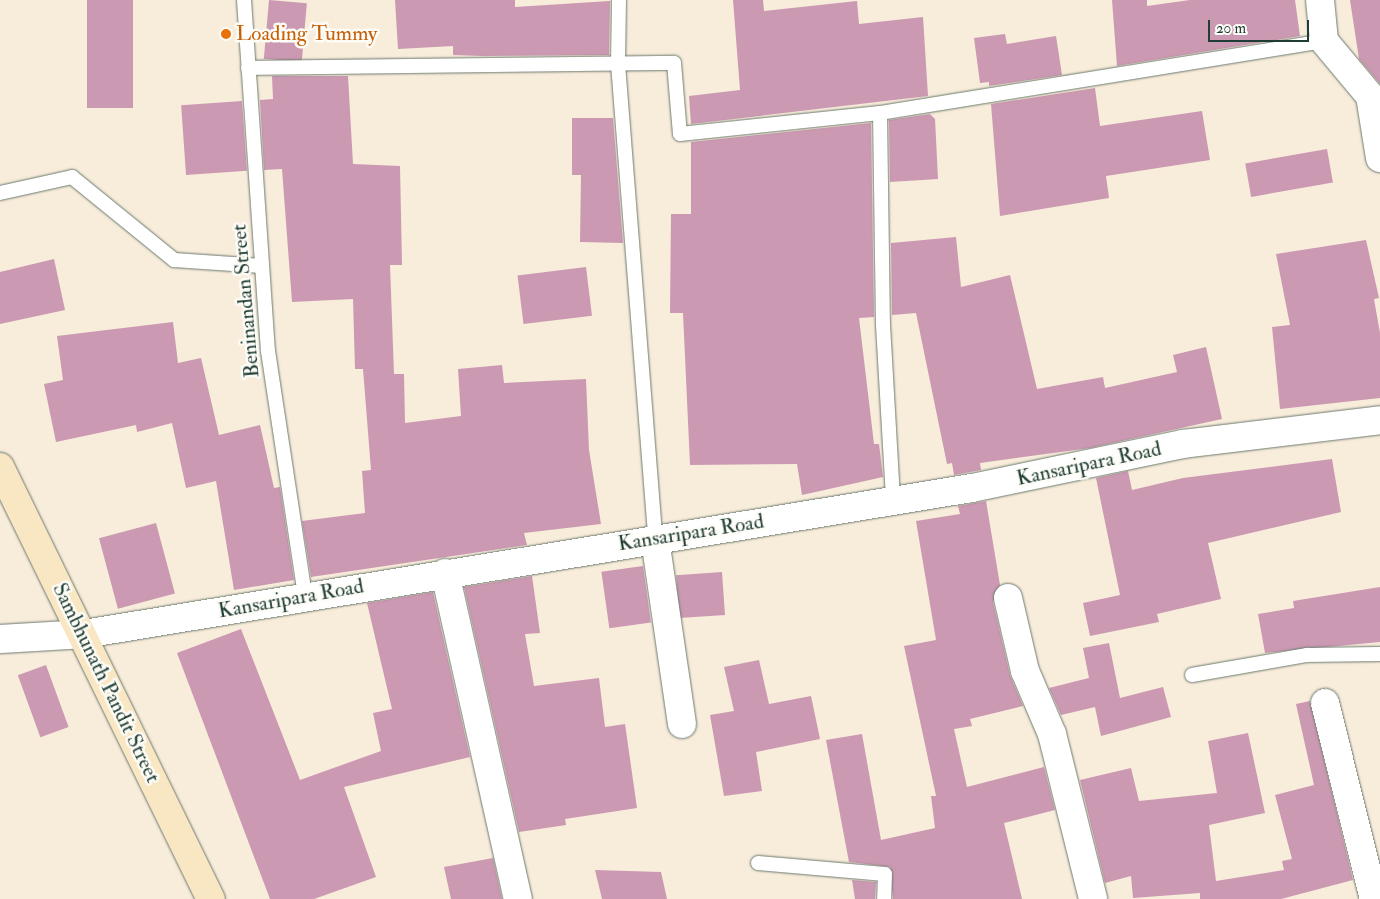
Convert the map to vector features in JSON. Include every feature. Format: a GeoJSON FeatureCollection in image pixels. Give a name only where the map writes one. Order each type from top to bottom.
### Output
{"type":"FeatureCollection","features":[{"type":"Feature","properties":{"kind":"street"},"geometry":{"type":"LineString","coordinates":[[1320,0],[1324,41],[1375,95],[1380,158]]}},
{"type":"Feature","properties":{"kind":"street","name":"Kansaripara Road"},"geometry":{"type":"LineString","coordinates":[[0,639],[84,634],[893,499],[984,486],[1183,444],[1380,420]]}},
{"type":"Feature","properties":{"kind":"street","name":"Sambhunath Pandit Street"},"geometry":{"type":"LineString","coordinates":[[0,467],[84,634],[211,899]]}},
{"type":"Feature","properties":{"kind":"street"},"geometry":{"type":"LineString","coordinates":[[655,539],[682,724]]}},
{"type":"Feature","properties":{"kind":"street"},"geometry":{"type":"LineString","coordinates":[[445,573],[518,899]]}},
{"type":"Feature","properties":{"kind":"street"},"geometry":{"type":"LineString","coordinates":[[1008,598],[1027,676],[1052,734],[1093,899]]}},
{"type":"Feature","properties":{"kind":"street"},"geometry":{"type":"LineString","coordinates":[[1325,703],[1370,896]]}},
{"type":"Feature","properties":{"kind":"lane","name":"Beninandan Street"},"geometry":{"type":"LineString","coordinates":[[244,0],[268,351],[305,596]]}},
{"type":"Feature","properties":{"kind":"lane"},"geometry":{"type":"LineString","coordinates":[[619,0],[618,64],[655,539]]}},
{"type":"Feature","properties":{"kind":"lane"},"geometry":{"type":"LineString","coordinates":[[248,68],[674,63],[680,134],[880,114],[1324,41]]}},
{"type":"Feature","properties":{"kind":"lane"},"geometry":{"type":"LineString","coordinates":[[880,114],[883,324],[893,499]]}},
{"type":"Feature","properties":{"kind":"lane"},"geometry":{"type":"LineString","coordinates":[[0,193],[72,178],[174,260],[262,266]]}},
{"type":"Feature","properties":{"kind":"lane"},"geometry":{"type":"LineString","coordinates":[[1192,675],[1307,655],[1380,654]]}},
{"type":"Feature","properties":{"kind":"lane"},"geometry":{"type":"LineString","coordinates":[[758,863],[885,874],[884,899]]}},
{"type":"Feature","properties":{"kind":"building"},"geometry":{"type":"Polygon","coordinates":[[[87,0],[133,0],[133,108],[87,108],[87,0]]]}},
{"type":"Feature","properties":{"kind":"building"},"geometry":{"type":"Polygon","coordinates":[[[269,0],[307,3],[302,62],[264,59],[269,0]]]}},
{"type":"Feature","properties":{"kind":"building"},"geometry":{"type":"Polygon","coordinates":[[[395,0],[515,0],[515,7],[610,1],[609,55],[483,56],[453,55],[453,46],[398,49],[395,0]]]}},
{"type":"Feature","properties":{"kind":"building"},"geometry":{"type":"Polygon","coordinates":[[[733,0],[763,0],[764,11],[857,1],[859,24],[923,17],[928,96],[691,124],[689,96],[740,90],[733,0]]]}},
{"type":"Feature","properties":{"kind":"building"},"geometry":{"type":"Polygon","coordinates":[[[1112,0],[1147,0],[1147,6],[1190,0],[1295,0],[1300,36],[1117,66],[1112,0]]]}},
{"type":"Feature","properties":{"kind":"building"},"geometry":{"type":"Polygon","coordinates":[[[1350,0],[1380,0],[1380,84],[1359,59],[1350,0]]]}},
{"type":"Feature","properties":{"kind":"building"},"geometry":{"type":"Polygon","coordinates":[[[1005,34],[1007,44],[1056,36],[1062,75],[989,86],[989,82],[980,83],[974,38],[1005,34]]]}},
{"type":"Feature","properties":{"kind":"building"},"geometry":{"type":"Polygon","coordinates":[[[272,76],[348,76],[353,164],[400,166],[402,265],[390,265],[394,374],[404,374],[405,423],[461,416],[458,369],[502,365],[504,383],[586,379],[589,450],[601,524],[524,533],[527,545],[311,577],[302,521],[365,513],[362,471],[371,470],[363,369],[355,369],[353,299],[292,302],[282,169],[264,170],[260,100],[273,99],[272,76]]]}},
{"type":"Feature","properties":{"kind":"building"},"geometry":{"type":"Polygon","coordinates":[[[1095,88],[1100,126],[1202,111],[1210,160],[1106,176],[1109,198],[1000,216],[991,104],[1095,88]]]}},
{"type":"Feature","properties":{"kind":"building"},"geometry":{"type":"Polygon","coordinates":[[[242,101],[247,171],[186,175],[181,105],[242,101]]]}},
{"type":"Feature","properties":{"kind":"building"},"geometry":{"type":"Polygon","coordinates":[[[930,114],[935,119],[938,179],[890,182],[889,120],[930,114]]]}},
{"type":"Feature","properties":{"kind":"building"},"geometry":{"type":"Polygon","coordinates":[[[572,118],[613,118],[623,243],[580,242],[581,175],[572,175],[572,118]]]}},
{"type":"Feature","properties":{"kind":"building"},"geometry":{"type":"Polygon","coordinates":[[[871,123],[874,317],[859,318],[874,444],[879,444],[883,477],[802,495],[797,464],[690,465],[683,313],[670,313],[671,214],[691,214],[691,142],[871,123]]]}},
{"type":"Feature","properties":{"kind":"building"},"geometry":{"type":"Polygon","coordinates":[[[1327,149],[1333,182],[1251,197],[1245,163],[1327,149]]]}},
{"type":"Feature","properties":{"kind":"building"},"geometry":{"type":"Polygon","coordinates":[[[956,237],[961,287],[1010,275],[1037,389],[1103,377],[1105,388],[1177,372],[1173,355],[1206,347],[1222,419],[1090,448],[980,463],[981,470],[954,475],[952,463],[947,464],[916,313],[892,315],[891,243],[956,237]]]}},
{"type":"Feature","properties":{"kind":"building"},"geometry":{"type":"Polygon","coordinates":[[[1366,240],[1379,298],[1374,299],[1380,333],[1380,398],[1280,409],[1272,327],[1290,325],[1276,254],[1366,240]]]}},
{"type":"Feature","properties":{"kind":"building"},"geometry":{"type":"Polygon","coordinates":[[[54,259],[65,310],[0,324],[0,272],[54,259]]]}},
{"type":"Feature","properties":{"kind":"building"},"geometry":{"type":"Polygon","coordinates":[[[586,267],[592,316],[523,324],[518,275],[586,267]]]}},
{"type":"Feature","properties":{"kind":"building"},"geometry":{"type":"Polygon","coordinates":[[[173,322],[178,363],[201,358],[219,435],[260,425],[274,488],[280,487],[294,580],[234,590],[216,481],[186,488],[172,423],[137,432],[136,425],[56,442],[44,384],[63,380],[57,336],[173,322]]]}},
{"type":"Feature","properties":{"kind":"building"},"geometry":{"type":"Polygon","coordinates":[[[1332,459],[1341,512],[1208,543],[1221,599],[1157,614],[1159,622],[1090,636],[1083,603],[1120,595],[1096,478],[1128,471],[1132,490],[1183,478],[1332,459]]]}},
{"type":"Feature","properties":{"kind":"building"},"geometry":{"type":"Polygon","coordinates":[[[986,501],[1000,585],[993,602],[1010,675],[1023,706],[970,719],[972,726],[954,729],[967,787],[1044,767],[1055,810],[1004,823],[1022,899],[893,899],[890,867],[849,862],[826,740],[862,734],[881,840],[935,828],[931,796],[936,796],[904,646],[936,640],[916,521],[960,514],[958,506],[986,501]]]}},
{"type":"Feature","properties":{"kind":"building"},"geometry":{"type":"Polygon","coordinates":[[[156,523],[175,594],[118,609],[99,538],[156,523]]]}},
{"type":"Feature","properties":{"kind":"building"},"geometry":{"type":"Polygon","coordinates":[[[643,566],[651,622],[609,628],[601,572],[643,566]]]}},
{"type":"Feature","properties":{"kind":"building"},"geometry":{"type":"Polygon","coordinates":[[[722,572],[725,615],[679,618],[676,575],[722,572]]]}},
{"type":"Feature","properties":{"kind":"building"},"geometry":{"type":"Polygon","coordinates":[[[532,576],[540,633],[525,634],[534,686],[599,678],[605,727],[625,724],[637,808],[565,819],[566,825],[519,832],[464,587],[532,576]]]}},
{"type":"Feature","properties":{"kind":"building"},"geometry":{"type":"Polygon","coordinates":[[[1380,587],[1380,642],[1265,653],[1258,614],[1294,608],[1293,601],[1380,587]]]}},
{"type":"Feature","properties":{"kind":"building"},"geometry":{"type":"Polygon","coordinates":[[[433,592],[470,757],[344,787],[376,877],[314,899],[270,899],[177,653],[241,629],[300,780],[381,751],[373,713],[392,709],[367,603],[433,592]]]}},
{"type":"Feature","properties":{"kind":"building"},"geometry":{"type":"Polygon","coordinates":[[[1109,643],[1120,698],[1163,687],[1171,717],[1101,736],[1095,707],[1061,715],[1049,688],[1089,678],[1083,648],[1109,643]]]}},
{"type":"Feature","properties":{"kind":"building"},"geometry":{"type":"Polygon","coordinates":[[[759,660],[769,704],[811,696],[820,739],[756,752],[762,791],[724,796],[710,715],[734,711],[724,667],[759,660]]]}},
{"type":"Feature","properties":{"kind":"building"},"geometry":{"type":"Polygon","coordinates":[[[46,665],[69,727],[40,737],[18,675],[46,665]]]}},
{"type":"Feature","properties":{"kind":"building"},"geometry":{"type":"Polygon","coordinates":[[[1310,701],[1353,880],[1281,899],[1200,899],[1200,893],[1133,898],[1131,876],[1105,883],[1080,780],[1131,768],[1139,801],[1217,793],[1208,741],[1248,733],[1265,813],[1209,825],[1216,881],[1284,870],[1282,861],[1292,859],[1275,795],[1314,785],[1296,704],[1310,701]]]}},
{"type":"Feature","properties":{"kind":"building"},"geometry":{"type":"Polygon","coordinates":[[[493,858],[502,899],[451,899],[444,867],[493,858]]]}},
{"type":"Feature","properties":{"kind":"building"},"geometry":{"type":"Polygon","coordinates":[[[595,870],[661,872],[667,899],[602,899],[595,870]]]}},
{"type":"Feature","properties":{"kind":"building"},"geometry":{"type":"Polygon","coordinates":[[[852,880],[876,882],[875,899],[855,899],[852,880]]]}},
{"type":"Feature","properties":{"kind":"place","name":"Loading Tummy"},"geometry":{"type":"Point","coordinates":[226,34]}}]}
